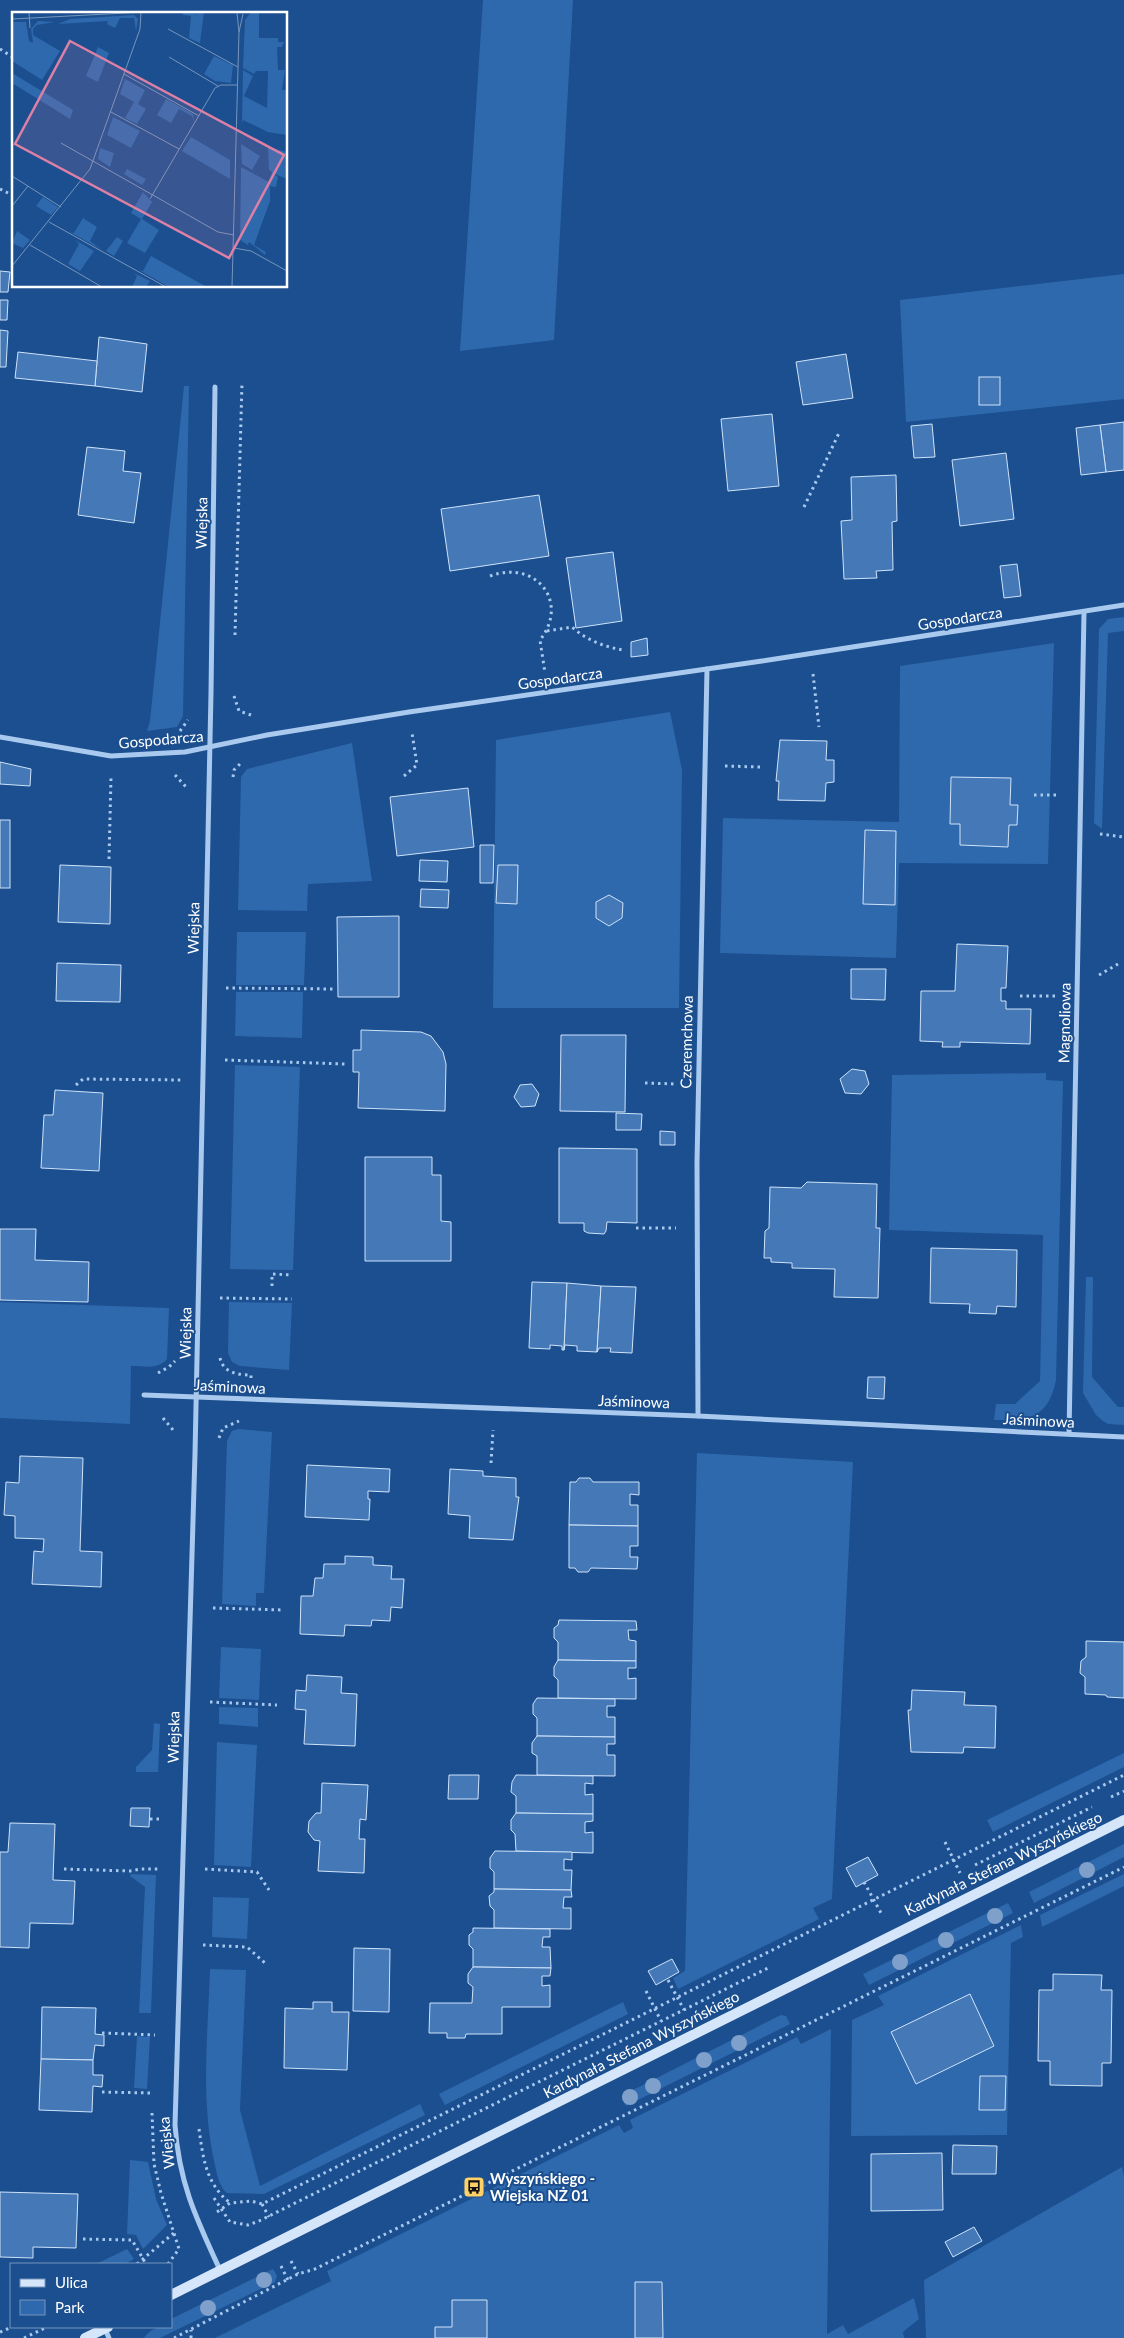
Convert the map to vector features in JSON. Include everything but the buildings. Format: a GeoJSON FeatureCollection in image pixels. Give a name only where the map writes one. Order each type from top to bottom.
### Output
{"type":"FeatureCollection","features":[{"type":"Feature","properties":{"kind":"street","name":"Wiejska"},"geometry":{"type":"LineString","coordinates":[[215,387],[195,1396],[174,2125],[180,2170],[197,2221],[220,2270]]}},
{"type":"Feature","properties":{"kind":"street","name":"Gospodarcza"},"geometry":{"type":"LineString","coordinates":[[0,738],[111,756],[157,755],[409,712],[548,693],[1124,606]]}},
{"type":"Feature","properties":{"kind":"street","name":"Magnoliowa"},"geometry":{"type":"LineString","coordinates":[[1069,1434],[1084,612]]}},
{"type":"Feature","properties":{"kind":"street","name":"Czeremchowa"},"geometry":{"type":"LineString","coordinates":[[698,1416],[698,1083],[707,669]]}},
{"type":"Feature","properties":{"kind":"street","name":"Jaśminowa"},"geometry":{"type":"LineString","coordinates":[[144,1395],[698,1416],[1124,1437]]}},
{"type":"Feature","properties":{"kind":"street","name":"Kardynała Stefana Wyszyńskiego"},"geometry":{"type":"LineString","coordinates":[[172,2294],[1124,1820]]}},
{"type":"Feature","properties":{"kind":"street"},"geometry":{"type":"LineString","coordinates":[[85,2338],[107,2331]]}},
{"type":"Feature","properties":{"kind":"path"},"geometry":{"type":"LineString","coordinates":[[0,49],[12,57]]}},
{"type":"Feature","properties":{"kind":"path"},"geometry":{"type":"LineString","coordinates":[[0,189],[12,195]]}},
{"type":"Feature","properties":{"kind":"path"},"geometry":{"type":"LineString","coordinates":[[235,641],[242,383]]}},
{"type":"Feature","properties":{"kind":"path"},"geometry":{"type":"LineString","coordinates":[[804,507],[839,433]]}},
{"type":"Feature","properties":{"kind":"path"},"geometry":{"type":"LineString","coordinates":[[490,576],[511,571],[521,572],[536,579],[548,595],[551,605],[551,618],[540,640],[548,693]]}},
{"type":"Feature","properties":{"kind":"path"},"geometry":{"type":"LineString","coordinates":[[546,631],[572,627],[578,633],[599,644],[623,650]]}},
{"type":"Feature","properties":{"kind":"path"},"geometry":{"type":"LineString","coordinates":[[811,654],[819,727]]}},
{"type":"Feature","properties":{"kind":"path"},"geometry":{"type":"LineString","coordinates":[[234,691],[236,706],[239,711],[256,716],[263,715],[267,735]]}},
{"type":"Feature","properties":{"kind":"path"},"geometry":{"type":"LineString","coordinates":[[404,776],[416,765],[409,712]]}},
{"type":"Feature","properties":{"kind":"path"},"geometry":{"type":"LineString","coordinates":[[188,790],[176,775],[158,774],[157,736],[177,732],[186,725],[189,713]]}},
{"type":"Feature","properties":{"kind":"path"},"geometry":{"type":"LineString","coordinates":[[109,858],[111,756]]}},
{"type":"Feature","properties":{"kind":"path"},"geometry":{"type":"LineString","coordinates":[[231,785],[234,770],[247,760]]}},
{"type":"Feature","properties":{"kind":"path"},"geometry":{"type":"LineString","coordinates":[[705,766],[760,768]]}},
{"type":"Feature","properties":{"kind":"path"},"geometry":{"type":"LineString","coordinates":[[226,978],[226,998]]}},
{"type":"Feature","properties":{"kind":"path"},"geometry":{"type":"LineString","coordinates":[[226,988],[333,989]]}},
{"type":"Feature","properties":{"kind":"path"},"geometry":{"type":"LineString","coordinates":[[1020,996],[1077,997]]}},
{"type":"Feature","properties":{"kind":"path"},"geometry":{"type":"LineString","coordinates":[[225,1053],[225,1069]]}},
{"type":"Feature","properties":{"kind":"path"},"geometry":{"type":"LineString","coordinates":[[225,1060],[346,1064]]}},
{"type":"Feature","properties":{"kind":"path"},"geometry":{"type":"LineString","coordinates":[[182,1070],[182,1090]]}},
{"type":"Feature","properties":{"kind":"path"},"geometry":{"type":"LineString","coordinates":[[76,1084],[83,1079],[182,1080]]}},
{"type":"Feature","properties":{"kind":"path"},"geometry":{"type":"LineString","coordinates":[[645,1083],[698,1083]]}},
{"type":"Feature","properties":{"kind":"path"},"geometry":{"type":"LineString","coordinates":[[636,1228],[697,1228]]}},
{"type":"Feature","properties":{"kind":"path"},"geometry":{"type":"LineString","coordinates":[[272,1286],[272,1274],[292,1275]]}},
{"type":"Feature","properties":{"kind":"path"},"geometry":{"type":"LineString","coordinates":[[220,1291],[220,1306]]}},
{"type":"Feature","properties":{"kind":"path"},"geometry":{"type":"LineString","coordinates":[[220,1298],[292,1299]]}},
{"type":"Feature","properties":{"kind":"path"},"geometry":{"type":"LineString","coordinates":[[175,1437],[167,1420],[155,1415],[143,1414],[145,1373],[163,1371],[175,1361],[176,1353]]}},
{"type":"Feature","properties":{"kind":"path"},"geometry":{"type":"LineString","coordinates":[[218,1440],[220,1432],[227,1425],[237,1421],[249,1421],[251,1375],[238,1374],[224,1367],[220,1355]]}},
{"type":"Feature","properties":{"kind":"path"},"geometry":{"type":"LineString","coordinates":[[491,1463],[494,1409]]}},
{"type":"Feature","properties":{"kind":"path"},"geometry":{"type":"LineString","coordinates":[[212,1616],[213,1598]]}},
{"type":"Feature","properties":{"kind":"path"},"geometry":{"type":"LineString","coordinates":[[213,1608],[284,1610]]}},
{"type":"Feature","properties":{"kind":"path"},"geometry":{"type":"LineString","coordinates":[[210,1692],[210,1712]]}},
{"type":"Feature","properties":{"kind":"path"},"geometry":{"type":"LineString","coordinates":[[210,1702],[277,1705]]}},
{"type":"Feature","properties":{"kind":"path"},"geometry":{"type":"LineString","coordinates":[[138,2263],[175,2233],[221,2210],[230,2203],[251,2201],[262,2204],[1124,1775]]}},
{"type":"Feature","properties":{"kind":"path"},"geometry":{"type":"LineString","coordinates":[[1106,1800],[1124,1791]]}},
{"type":"Feature","properties":{"kind":"path"},"geometry":{"type":"LineString","coordinates":[[952,1877],[1098,1804]]}},
{"type":"Feature","properties":{"kind":"path"},"geometry":{"type":"LineString","coordinates":[[162,1827],[163,1810]]}},
{"type":"Feature","properties":{"kind":"path"},"geometry":{"type":"LineString","coordinates":[[150,1819],[163,1819]]}},
{"type":"Feature","properties":{"kind":"path"},"geometry":{"type":"LineString","coordinates":[[945,1842],[960,1873]]}},
{"type":"Feature","properties":{"kind":"path"},"geometry":{"type":"LineString","coordinates":[[205,1860],[205,1877]]}},
{"type":"Feature","properties":{"kind":"path"},"geometry":{"type":"LineString","coordinates":[[160,1879],[161,1861]]}},
{"type":"Feature","properties":{"kind":"path"},"geometry":{"type":"LineString","coordinates":[[174,2338],[298,2274],[324,2264],[1124,1867]]}},
{"type":"Feature","properties":{"kind":"path"},"geometry":{"type":"LineString","coordinates":[[64,1869],[130,1871],[161,1869]]}},
{"type":"Feature","properties":{"kind":"path"},"geometry":{"type":"LineString","coordinates":[[205,1869],[257,1872],[269,1890]]}},
{"type":"Feature","properties":{"kind":"path"},"geometry":{"type":"LineString","coordinates":[[864,1882],[881,1913]]}},
{"type":"Feature","properties":{"kind":"path"},"geometry":{"type":"LineString","coordinates":[[873,1916],[890,1908]]}},
{"type":"Feature","properties":{"kind":"path"},"geometry":{"type":"LineString","coordinates":[[203,1935],[203,1953]]}},
{"type":"Feature","properties":{"kind":"path"},"geometry":{"type":"LineString","coordinates":[[203,1945],[247,1947],[265,1963]]}},
{"type":"Feature","properties":{"kind":"path"},"geometry":{"type":"LineString","coordinates":[[259,2221],[773,1966]]}},
{"type":"Feature","properties":{"kind":"path"},"geometry":{"type":"LineString","coordinates":[[668,1980],[684,2010]]}},
{"type":"Feature","properties":{"kind":"path"},"geometry":{"type":"LineString","coordinates":[[646,1991],[661,2021]]}},
{"type":"Feature","properties":{"kind":"path"},"geometry":{"type":"LineString","coordinates":[[155,2044],[156,2028]]}},
{"type":"Feature","properties":{"kind":"path"},"geometry":{"type":"LineString","coordinates":[[102,2033],[155,2034]]}},
{"type":"Feature","properties":{"kind":"path"},"geometry":{"type":"LineString","coordinates":[[152,2103],[153,2083]]}},
{"type":"Feature","properties":{"kind":"path"},"geometry":{"type":"LineString","coordinates":[[102,2092],[152,2093]]}},
{"type":"Feature","properties":{"kind":"path"},"geometry":{"type":"LineString","coordinates":[[152,2111],[154,2164],[179,2249],[169,2263]]}},
{"type":"Feature","properties":{"kind":"path"},"geometry":{"type":"LineString","coordinates":[[198,2125],[209,2177],[214,2188],[230,2203]]}},
{"type":"Feature","properties":{"kind":"path"},"geometry":{"type":"LineString","coordinates":[[82,2239],[132,2240],[146,2263]]}},
{"type":"Feature","properties":{"kind":"path"},"geometry":{"type":"LineString","coordinates":[[25,2338],[45,2328]]}},
{"type":"Feature","properties":{"kind":"path"},"geometry":{"type":"LineString","coordinates":[[191,2329],[191,2338]]}},
{"type":"Feature","properties":{"kind":"green space"},"geometry":{"type":"Polygon","coordinates":[[[483,0],[573,0],[554,340],[460,351],[483,0]]]}},
{"type":"Feature","properties":{"kind":"green space"},"geometry":{"type":"Polygon","coordinates":[[[1124,274],[1124,399],[906,422],[900,300],[1124,274]]]}},
{"type":"Feature","properties":{"kind":"green space"},"geometry":{"type":"Polygon","coordinates":[[[184,386],[189,386],[183,716],[177,727],[147,731],[150,721],[184,386]]]}},
{"type":"Feature","properties":{"kind":"green space"},"geometry":{"type":"Polygon","coordinates":[[[1124,617],[1124,631],[1108,633],[1102,829],[1094,823],[1099,629],[1108,619],[1124,617]]]}},
{"type":"Feature","properties":{"kind":"green space"},"geometry":{"type":"Polygon","coordinates":[[[1054,643],[1048,864],[899,863],[896,958],[720,953],[723,818],[899,822],[900,666],[1054,643]]]}},
{"type":"Feature","properties":{"kind":"green space"},"geometry":{"type":"Polygon","coordinates":[[[670,712],[682,770],[679,1008],[493,1008],[496,740],[670,712]]]}},
{"type":"Feature","properties":{"kind":"green space"},"geometry":{"type":"Polygon","coordinates":[[[352,743],[372,881],[308,884],[307,911],[238,910],[241,777],[247,769],[352,743]]]}},
{"type":"Feature","properties":{"kind":"green space"},"geometry":{"type":"Polygon","coordinates":[[[237,932],[306,932],[304,985],[236,985],[237,932]]]}},
{"type":"Feature","properties":{"kind":"green space"},"geometry":{"type":"Polygon","coordinates":[[[236,992],[303,992],[302,1038],[235,1036],[236,992]]]}},
{"type":"Feature","properties":{"kind":"green space"},"geometry":{"type":"Polygon","coordinates":[[[235,1065],[300,1067],[293,1270],[230,1269],[235,1065]]]}},
{"type":"Feature","properties":{"kind":"green space"},"geometry":{"type":"Polygon","coordinates":[[[1046,1073],[1046,1080],[1063,1081],[1056,1380],[1048,1403],[1035,1415],[1027,1418],[994,1420],[996,1404],[1015,1404],[1040,1381],[1043,1235],[889,1230],[892,1075],[1046,1073]]]}},
{"type":"Feature","properties":{"kind":"green space"},"geometry":{"type":"Polygon","coordinates":[[[1086,1277],[1093,1277],[1092,1377],[1118,1407],[1124,1407],[1124,1425],[1108,1424],[1103,1421],[1096,1415],[1083,1393],[1086,1277]]]}},
{"type":"Feature","properties":{"kind":"green space"},"geometry":{"type":"Polygon","coordinates":[[[0,1302],[169,1308],[167,1359],[155,1366],[131,1366],[130,1424],[0,1418],[0,1302]]]}},
{"type":"Feature","properties":{"kind":"green space"},"geometry":{"type":"Polygon","coordinates":[[[229,1302],[292,1303],[289,1370],[240,1366],[232,1362],[228,1353],[229,1302]]]}},
{"type":"Feature","properties":{"kind":"green space"},"geometry":{"type":"Polygon","coordinates":[[[238,1429],[272,1432],[264,1593],[256,1593],[256,1606],[222,1604],[227,1441],[232,1431],[238,1429]]]}},
{"type":"Feature","properties":{"kind":"green space"},"geometry":{"type":"Polygon","coordinates":[[[697,1453],[853,1462],[832,1899],[813,1908],[819,1919],[678,1989],[673,1978],[685,1971],[697,1453]]]}},
{"type":"Feature","properties":{"kind":"green space"},"geometry":{"type":"Polygon","coordinates":[[[221,1647],[261,1649],[259,1700],[219,1698],[221,1647]]]}},
{"type":"Feature","properties":{"kind":"green space"},"geometry":{"type":"Polygon","coordinates":[[[219,1707],[258,1708],[258,1727],[219,1724],[219,1707]]]}},
{"type":"Feature","properties":{"kind":"green space"},"geometry":{"type":"Polygon","coordinates":[[[154,1723],[160,1724],[158,1772],[136,1772],[136,1767],[152,1750],[154,1723]]]}},
{"type":"Feature","properties":{"kind":"green space"},"geometry":{"type":"Polygon","coordinates":[[[217,1742],[257,1745],[251,1867],[214,1865],[217,1742]]]}},
{"type":"Feature","properties":{"kind":"green space"},"geometry":{"type":"Polygon","coordinates":[[[1124,1753],[1124,1767],[993,1832],[987,1820],[1124,1753]]]}},
{"type":"Feature","properties":{"kind":"green space"},"geometry":{"type":"Polygon","coordinates":[[[1124,1844],[1124,1857],[1034,1903],[1029,1892],[1124,1844]]]}},
{"type":"Feature","properties":{"kind":"green space"},"geometry":{"type":"Polygon","coordinates":[[[131,1874],[156,1875],[151,2013],[139,2013],[145,1887],[130,1876],[131,1874]]]}},
{"type":"Feature","properties":{"kind":"green space"},"geometry":{"type":"Polygon","coordinates":[[[1124,1874],[1124,1886],[1042,1927],[1040,1915],[1124,1874]]]}},
{"type":"Feature","properties":{"kind":"green space"},"geometry":{"type":"Polygon","coordinates":[[[213,1897],[249,1898],[247,1939],[212,1937],[213,1897]]]}},
{"type":"Feature","properties":{"kind":"green space"},"geometry":{"type":"Polygon","coordinates":[[[1008,1903],[1013,1913],[869,1985],[863,1974],[1008,1903]]]}},
{"type":"Feature","properties":{"kind":"green space"},"geometry":{"type":"Polygon","coordinates":[[[1021,1925],[1023,1937],[1011,1943],[1007,2135],[851,2136],[852,2020],[884,2005],[878,1996],[1021,1925]]]}},
{"type":"Feature","properties":{"kind":"green space"},"geometry":{"type":"Polygon","coordinates":[[[210,1969],[246,1970],[240,2110],[260,2186],[420,2104],[425,2115],[264,2194],[227,2193],[220,2184],[210,2141],[206,2092],[210,1969]]]}},
{"type":"Feature","properties":{"kind":"green space"},"geometry":{"type":"Polygon","coordinates":[[[623,2002],[628,2014],[445,2105],[439,2094],[623,2002]]]}},
{"type":"Feature","properties":{"kind":"green space"},"geometry":{"type":"Polygon","coordinates":[[[781,2015],[786,2016],[790,2024],[626,2106],[622,2099],[625,2094],[781,2015]]]}},
{"type":"Feature","properties":{"kind":"green space"},"geometry":{"type":"Polygon","coordinates":[[[831,2029],[827,2334],[843,2325],[848,2334],[914,2298],[919,2319],[903,2332],[904,2338],[215,2338],[331,2281],[327,2271],[619,2125],[624,2133],[633,2128],[630,2120],[797,2037],[801,2044],[831,2029]]]}},
{"type":"Feature","properties":{"kind":"green space"},"geometry":{"type":"Polygon","coordinates":[[[137,2036],[150,2037],[147,2089],[134,2088],[137,2036]]]}},
{"type":"Feature","properties":{"kind":"green space"},"geometry":{"type":"Polygon","coordinates":[[[130,2160],[148,2162],[156,2199],[167,2225],[143,2249],[136,2235],[127,2234],[130,2160]]]}},
{"type":"Feature","properties":{"kind":"green space"},"geometry":{"type":"Polygon","coordinates":[[[1122,2167],[1124,2176],[1124,2338],[926,2338],[924,2280],[1122,2167]]]}},
{"type":"Feature","properties":{"kind":"green space"},"geometry":{"type":"Polygon","coordinates":[[[127,2249],[134,2259],[125,2263],[98,2263],[127,2249]]]}},
{"type":"Feature","properties":{"kind":"green space"},"geometry":{"type":"Polygon","coordinates":[[[273,2269],[277,2276],[275,2282],[160,2338],[144,2338],[156,2328],[172,2328],[172,2319],[273,2269]]]}},
{"type":"Feature","properties":{"kind":"place","name":"Wyszyńskiego - Wiejska NŻ 01"},"geometry":{"type":"Point","coordinates":[474,2187]}}]}
